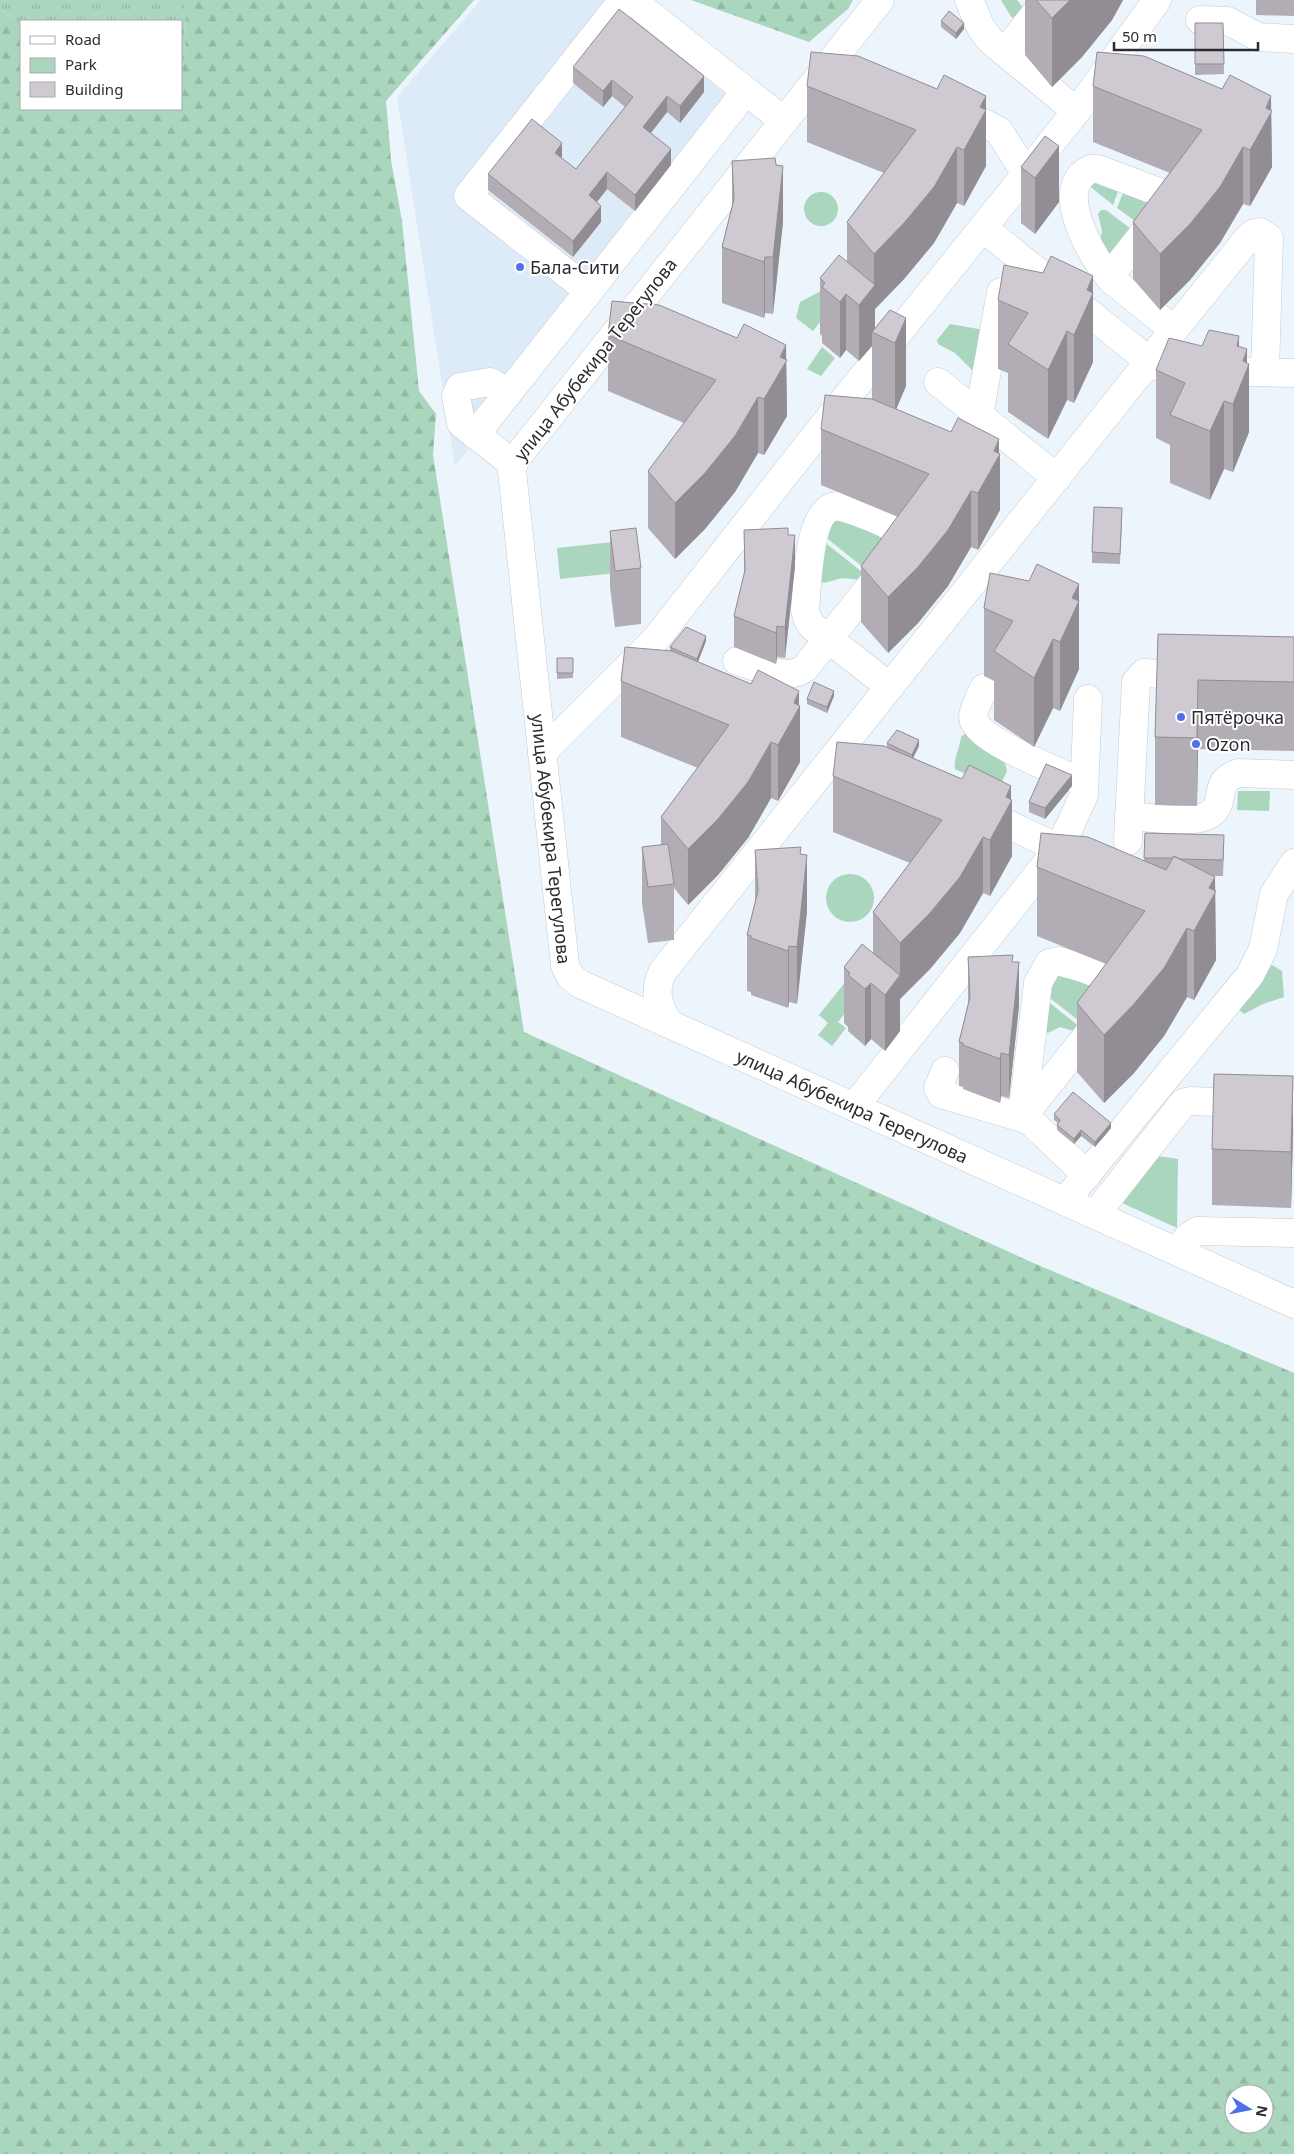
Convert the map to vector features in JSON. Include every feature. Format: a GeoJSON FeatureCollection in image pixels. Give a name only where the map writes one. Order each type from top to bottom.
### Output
{"type":"FeatureCollection","features":[{"type":"Feature","properties":{"kind":"street","name":"улица Абубекира Терегулова"},"geometry":{"type":"LineString","coordinates":[[880,0],[822,91],[784,121],[518,454],[513,464],[542,753],[567,970],[580,984],[1294,1304]]}},
{"type":"Feature","properties":{"kind":"street"},"geometry":{"type":"LineString","coordinates":[[969,0],[981,28],[990,40],[1076,112]]}},
{"type":"Feature","properties":{"kind":"street"},"geometry":{"type":"LineString","coordinates":[[1005,52],[1046,0]]}},
{"type":"Feature","properties":{"kind":"street"},"geometry":{"type":"LineString","coordinates":[[542,753],[656,639],[830,417],[1076,112],[1157,0]]}},
{"type":"Feature","properties":{"kind":"street"},"geometry":{"type":"LineString","coordinates":[[589,291],[468,196],[616,9],[623,3],[636,4],[784,121]]}},
{"type":"Feature","properties":{"kind":"street"},"geometry":{"type":"LineString","coordinates":[[1200,20],[1228,21],[1258,37],[1294,38]]}},
{"type":"Feature","properties":{"kind":"street"},"geometry":{"type":"LineString","coordinates":[[1097,84],[1131,83]]}},
{"type":"Feature","properties":{"kind":"street"},"geometry":{"type":"LineString","coordinates":[[475,435],[746,91]]}},
{"type":"Feature","properties":{"kind":"street"},"geometry":{"type":"LineString","coordinates":[[930,114],[961,112],[997,130],[1004,136],[1026,174]]}},
{"type":"Feature","properties":{"kind":"street"},"geometry":{"type":"LineString","coordinates":[[983,228],[1149,361],[1164,369],[1294,373]]}},
{"type":"Feature","properties":{"kind":"street"},"geometry":{"type":"LineString","coordinates":[[669,1024],[659,1008],[657,995],[658,984],[663,971],[838,771],[890,687],[1149,361],[1254,233],[1264,234],[1269,238],[1265,372]]}},
{"type":"Feature","properties":{"kind":"street"},"geometry":{"type":"LineString","coordinates":[[1108,277],[1174,330]]}},
{"type":"Feature","properties":{"kind":"street"},"geometry":{"type":"LineString","coordinates":[[978,415],[1002,292]]}},
{"type":"Feature","properties":{"kind":"street"},"geometry":{"type":"LineString","coordinates":[[508,394],[490,382],[465,385],[459,388],[456,396],[460,420],[475,435],[513,464]]}},
{"type":"Feature","properties":{"kind":"street"},"geometry":{"type":"LineString","coordinates":[[938,382],[1057,478]]}},
{"type":"Feature","properties":{"kind":"street"},"geometry":{"type":"LineString","coordinates":[[830,417],[856,428]]}},
{"type":"Feature","properties":{"kind":"street"},"geometry":{"type":"LineString","coordinates":[[737,661],[785,673],[796,674],[805,668],[828,638],[897,552],[901,541],[899,534],[893,527],[836,506],[827,510],[816,526],[805,609],[809,622],[828,638],[890,687]]}},
{"type":"Feature","properties":{"kind":"street"},"geometry":{"type":"LineString","coordinates":[[1224,677],[1144,674],[1138,679],[1135,688],[1128,828],[1204,818],[1216,808],[1222,785],[1232,775],[1239,772],[1294,775]]}},
{"type":"Feature","properties":{"kind":"street"},"geometry":{"type":"LineString","coordinates":[[984,688],[973,714],[976,724],[1004,747],[1086,784]]}},
{"type":"Feature","properties":{"kind":"street"},"geometry":{"type":"LineString","coordinates":[[854,1107],[1058,850],[1082,799],[1086,784],[1088,699]]}},
{"type":"Feature","properties":{"kind":"street"},"geometry":{"type":"LineString","coordinates":[[955,804],[978,810],[1058,850],[1097,865]]}},
{"type":"Feature","properties":{"kind":"street"},"geometry":{"type":"LineString","coordinates":[[1066,1201],[1250,975],[1263,949],[1274,894],[1294,863]]}},
{"type":"Feature","properties":{"kind":"street"},"geometry":{"type":"LineString","coordinates":[[1059,961],[1106,978],[1114,988],[1114,1002],[1022,1117],[1038,983],[1044,969],[1049,963],[1059,961]]}},
{"type":"Feature","properties":{"kind":"street"},"geometry":{"type":"LineString","coordinates":[[945,1071],[938,1088],[941,1094],[1022,1117],[1031,1122],[1087,1175]]}},
{"type":"Feature","properties":{"kind":"street"},"geometry":{"type":"LineString","coordinates":[[1095,1215],[1183,1103],[1294,1105]]}},
{"type":"Feature","properties":{"kind":"street"},"geometry":{"type":"LineString","coordinates":[[1180,1253],[1187,1238],[1197,1231],[1294,1233]]}},
{"type":"Feature","properties":{"kind":"shaded area","name":"Бала-Сити"},"geometry":{"type":"Polygon","coordinates":[[[481,0],[651,0],[760,87],[455,466],[397,97],[481,0]]]}},
{"type":"Feature","properties":{"kind":"green space"},"geometry":{"type":"Polygon","coordinates":[[[0,0],[186,0],[185,62],[182,66],[182,20],[20,20],[20,22],[0,10],[0,0]]]}},
{"type":"Feature","properties":{"kind":"green space"},"geometry":{"type":"Polygon","coordinates":[[[186,0],[474,0],[386,101],[391,160],[402,221],[419,391],[436,414],[433,455],[524,1032],[1031,1262],[1294,1373],[1294,2154],[0,2154],[0,10],[20,22],[20,110],[182,110],[182,66],[185,62],[186,0]]]}},
{"type":"Feature","properties":{"kind":"green space"},"geometry":{"type":"Polygon","coordinates":[[[691,0],[853,0],[848,9],[809,42],[691,0]]]}},
{"type":"Feature","properties":{"kind":"green space"},"geometry":{"type":"Polygon","coordinates":[[[1001,0],[1017,0],[1024,9],[1012,18],[1001,0]]]}},
{"type":"Feature","properties":{"kind":"green space"},"geometry":{"type":"Polygon","coordinates":[[[1093,178],[1120,186],[1113,205],[1087,184],[1093,178]]]}},
{"type":"Feature","properties":{"kind":"green space"},"geometry":{"type":"Polygon","coordinates":[[[1125,188],[1153,201],[1135,221],[1117,208],[1125,188]]]}},
{"type":"Feature","properties":{"kind":"green space"},"geometry":{"type":"Polygon","coordinates":[[[821,192],[828,193],[833,197],[837,202],[837,216],[833,221],[828,225],[821,226],[814,225],[809,221],[805,216],[804,209],[805,202],[809,197],[814,193],[821,192]]]}},
{"type":"Feature","properties":{"kind":"green space"},"geometry":{"type":"Polygon","coordinates":[[[1101,210],[1106,210],[1131,229],[1110,257],[1099,247],[1102,231],[1098,214],[1101,210]]]}},
{"type":"Feature","properties":{"kind":"green space"},"geometry":{"type":"Polygon","coordinates":[[[821,291],[835,303],[813,331],[796,318],[800,302],[821,291]]]}},
{"type":"Feature","properties":{"kind":"green space"},"geometry":{"type":"Polygon","coordinates":[[[950,324],[984,330],[974,372],[955,353],[938,344],[937,340],[950,324]]]}},
{"type":"Feature","properties":{"kind":"green space"},"geometry":{"type":"Polygon","coordinates":[[[822,347],[835,358],[821,376],[807,369],[822,347]]]}},
{"type":"Feature","properties":{"kind":"green space"},"geometry":{"type":"Polygon","coordinates":[[[836,519],[883,537],[869,572],[824,536],[836,519]]]}},
{"type":"Feature","properties":{"kind":"green space"},"geometry":{"type":"Polygon","coordinates":[[[622,541],[625,572],[560,579],[557,548],[622,541]]]}},
{"type":"Feature","properties":{"kind":"green space"},"geometry":{"type":"Polygon","coordinates":[[[823,541],[866,575],[862,580],[842,578],[824,583],[820,581],[823,541]]]}},
{"type":"Feature","properties":{"kind":"green space"},"geometry":{"type":"Polygon","coordinates":[[[966,733],[1005,763],[1007,771],[1001,784],[992,786],[955,769],[961,737],[966,733]]]}},
{"type":"Feature","properties":{"kind":"green space"},"geometry":{"type":"Polygon","coordinates":[[[1238,791],[1270,791],[1269,811],[1237,810],[1238,791]]]}},
{"type":"Feature","properties":{"kind":"green space"},"geometry":{"type":"Polygon","coordinates":[[[845,874],[855,874],[864,878],[870,884],[873,889],[873,907],[864,918],[855,922],[845,922],[836,918],[830,912],[826,903],[826,893],[830,884],[836,878],[845,874]]]}},
{"type":"Feature","properties":{"kind":"green space"},"geometry":{"type":"Polygon","coordinates":[[[1272,965],[1282,971],[1284,997],[1263,1004],[1244,1014],[1238,1009],[1272,965]]]}},
{"type":"Feature","properties":{"kind":"green space"},"geometry":{"type":"Polygon","coordinates":[[[1056,973],[1100,986],[1083,1024],[1046,995],[1056,973]]]}},
{"type":"Feature","properties":{"kind":"green space"},"geometry":{"type":"Polygon","coordinates":[[[846,981],[861,993],[838,1022],[846,1028],[832,1046],[818,1035],[828,1023],[819,1015],[846,981]]]}},
{"type":"Feature","properties":{"kind":"green space"},"geometry":{"type":"Polygon","coordinates":[[[1046,1000],[1080,1027],[1074,1031],[1060,1027],[1048,1033],[1042,1028],[1046,1000]]]}},
{"type":"Feature","properties":{"kind":"green space"},"geometry":{"type":"Polygon","coordinates":[[[1158,1156],[1178,1159],[1177,1228],[1122,1203],[1158,1156]]]}},
{"type":"Feature","properties":{"kind":"building"},"geometry":{"type":"Polygon","coordinates":[[[1036,0],[1070,0],[1052,18],[1036,0]]]}},
{"type":"Feature","properties":{"kind":"building"},"geometry":{"type":"Polygon","coordinates":[[[619,9],[704,76],[680,106],[667,96],[643,127],[671,149],[635,195],[607,172],[589,195],[601,206],[573,241],[488,174],[532,119],[562,143],[555,153],[576,169],[633,97],[612,80],[603,91],[573,67],[619,9]]]}},
{"type":"Feature","properties":{"kind":"building"},"geometry":{"type":"Polygon","coordinates":[[[949,11],[964,23],[956,33],[941,21],[949,11]]]}},
{"type":"Feature","properties":{"kind":"building"},"geometry":{"type":"Polygon","coordinates":[[[1195,23],[1223,23],[1224,64],[1195,64],[1195,23]]]}},
{"type":"Feature","properties":{"kind":"building"},"geometry":{"type":"Polygon","coordinates":[[[811,52],[858,56],[937,89],[944,75],[986,96],[980,107],[986,110],[964,150],[957,147],[934,187],[904,223],[874,254],[847,222],[916,130],[807,86],[811,52]]]}},
{"type":"Feature","properties":{"kind":"building"},"geometry":{"type":"Polygon","coordinates":[[[1097,52],[1144,56],[1222,89],[1230,75],[1271,96],[1266,108],[1272,111],[1250,150],[1243,147],[1220,187],[1190,224],[1160,254],[1133,222],[1202,130],[1093,86],[1097,52]]]}},
{"type":"Feature","properties":{"kind":"building"},"geometry":{"type":"Polygon","coordinates":[[[1045,136],[1059,146],[1035,178],[1021,167],[1045,136]]]}},
{"type":"Feature","properties":{"kind":"building"},"geometry":{"type":"Polygon","coordinates":[[[775,158],[776,165],[783,166],[773,257],[765,257],[764,262],[722,247],[734,199],[732,161],[775,158]]]}},
{"type":"Feature","properties":{"kind":"building"},"geometry":{"type":"Polygon","coordinates":[[[839,255],[875,285],[859,305],[846,294],[840,302],[822,287],[825,283],[820,278],[839,255]]]}},
{"type":"Feature","properties":{"kind":"building"},"geometry":{"type":"Polygon","coordinates":[[[1051,256],[1093,276],[1087,290],[1093,293],[1074,335],[1067,331],[1048,370],[1008,344],[1028,313],[998,300],[1004,265],[1043,273],[1051,256]]]}},
{"type":"Feature","properties":{"kind":"building"},"geometry":{"type":"Polygon","coordinates":[[[612,301],[659,305],[737,338],[744,324],[786,345],[780,357],[787,360],[764,399],[758,397],[735,436],[705,473],[675,503],[648,471],[716,380],[608,335],[612,301]]]}},
{"type":"Feature","properties":{"kind":"building"},"geometry":{"type":"Polygon","coordinates":[[[890,310],[906,318],[895,343],[872,332],[890,310]]]}},
{"type":"Feature","properties":{"kind":"building"},"geometry":{"type":"Polygon","coordinates":[[[1209,330],[1239,336],[1237,346],[1247,349],[1243,361],[1249,364],[1233,404],[1224,401],[1210,431],[1170,415],[1185,383],[1156,370],[1169,338],[1202,346],[1209,330]]]}},
{"type":"Feature","properties":{"kind":"building"},"geometry":{"type":"Polygon","coordinates":[[[825,395],[872,399],[951,432],[958,418],[999,439],[994,451],[1000,454],[978,493],[971,491],[948,530],[918,567],[888,597],[861,566],[929,474],[821,429],[825,395]]]}},
{"type":"Feature","properties":{"kind":"building"},"geometry":{"type":"Polygon","coordinates":[[[1094,507],[1122,508],[1120,554],[1092,552],[1094,507]]]}},
{"type":"Feature","properties":{"kind":"building"},"geometry":{"type":"Polygon","coordinates":[[[636,528],[641,568],[615,571],[610,531],[636,528]]]}},
{"type":"Feature","properties":{"kind":"building"},"geometry":{"type":"Polygon","coordinates":[[[788,528],[788,535],[795,535],[785,627],[777,626],[776,633],[734,616],[745,570],[744,530],[788,528]]]}},
{"type":"Feature","properties":{"kind":"building"},"geometry":{"type":"Polygon","coordinates":[[[1037,564],[1079,584],[1072,598],[1079,601],[1060,642],[1053,639],[1034,678],[994,651],[1013,621],[984,608],[990,573],[1029,581],[1037,564]]]}},
{"type":"Feature","properties":{"kind":"building"},"geometry":{"type":"Polygon","coordinates":[[[686,627],[706,636],[697,659],[670,647],[686,627]]]}},
{"type":"Feature","properties":{"kind":"building"},"geometry":{"type":"Polygon","coordinates":[[[1158,634],[1294,637],[1294,682],[1198,680],[1197,738],[1155,737],[1158,634]]]}},
{"type":"Feature","properties":{"kind":"building"},"geometry":{"type":"Polygon","coordinates":[[[625,647],[672,651],[751,684],[758,670],[799,691],[794,703],[800,706],[778,745],[771,742],[748,782],[718,819],[688,849],[661,817],[729,725],[621,681],[625,647]]]}},
{"type":"Feature","properties":{"kind":"building"},"geometry":{"type":"Polygon","coordinates":[[[557,658],[573,658],[573,673],[557,673],[557,658]]]}},
{"type":"Feature","properties":{"kind":"building"},"geometry":{"type":"Polygon","coordinates":[[[814,682],[834,691],[827,707],[807,699],[814,682]]]}},
{"type":"Feature","properties":{"kind":"building"},"geometry":{"type":"Polygon","coordinates":[[[897,730],[919,740],[912,755],[887,743],[897,730]]]}},
{"type":"Feature","properties":{"kind":"building"},"geometry":{"type":"Polygon","coordinates":[[[837,742],[884,746],[962,779],[969,765],[1011,786],[1006,797],[1012,800],[990,840],[983,837],[960,877],[930,913],[900,943],[873,912],[942,820],[833,776],[837,742]]]}},
{"type":"Feature","properties":{"kind":"building"},"geometry":{"type":"Polygon","coordinates":[[[1046,764],[1072,775],[1045,808],[1029,802],[1046,764]]]}},
{"type":"Feature","properties":{"kind":"building"},"geometry":{"type":"Polygon","coordinates":[[[1041,833],[1088,837],[1166,870],[1174,856],[1215,877],[1209,888],[1216,891],[1194,931],[1187,928],[1164,968],[1134,1004],[1104,1035],[1077,1003],[1145,911],[1037,867],[1041,833]]]}},
{"type":"Feature","properties":{"kind":"building"},"geometry":{"type":"Polygon","coordinates":[[[1145,833],[1224,835],[1223,860],[1179,859],[1174,856],[1172,858],[1144,858],[1145,833]]]}},
{"type":"Feature","properties":{"kind":"building"},"geometry":{"type":"Polygon","coordinates":[[[668,844],[674,884],[648,887],[642,847],[668,844]]]}},
{"type":"Feature","properties":{"kind":"building"},"geometry":{"type":"Polygon","coordinates":[[[801,847],[800,854],[807,855],[797,947],[789,946],[788,951],[747,935],[758,891],[755,850],[801,847]]]}},
{"type":"Feature","properties":{"kind":"building"},"geometry":{"type":"Polygon","coordinates":[[[862,944],[900,975],[885,995],[871,983],[865,989],[848,975],[850,973],[844,967],[862,944]]]}},
{"type":"Feature","properties":{"kind":"building"},"geometry":{"type":"Polygon","coordinates":[[[1013,955],[1012,962],[1019,962],[1009,1055],[1001,1053],[1000,1059],[959,1042],[970,997],[968,957],[1013,955]]]}},
{"type":"Feature","properties":{"kind":"building"},"geometry":{"type":"Polygon","coordinates":[[[1214,1074],[1293,1076],[1291,1152],[1212,1149],[1214,1074]]]}},
{"type":"Feature","properties":{"kind":"building"},"geometry":{"type":"Polygon","coordinates":[[[1073,1092],[1111,1123],[1095,1142],[1081,1130],[1074,1139],[1057,1125],[1060,1120],[1054,1114],[1073,1092]]]}},
{"type":"Feature","properties":{"kind":"place","name":"Бала-Сити"},"geometry":{"type":"Point","coordinates":[520,267]}},
{"type":"Feature","properties":{"kind":"place","name":"Пятёрочка"},"geometry":{"type":"Point","coordinates":[1181,717]}},
{"type":"Feature","properties":{"kind":"place","name":"Ozon"},"geometry":{"type":"Point","coordinates":[1196,744]}}]}
